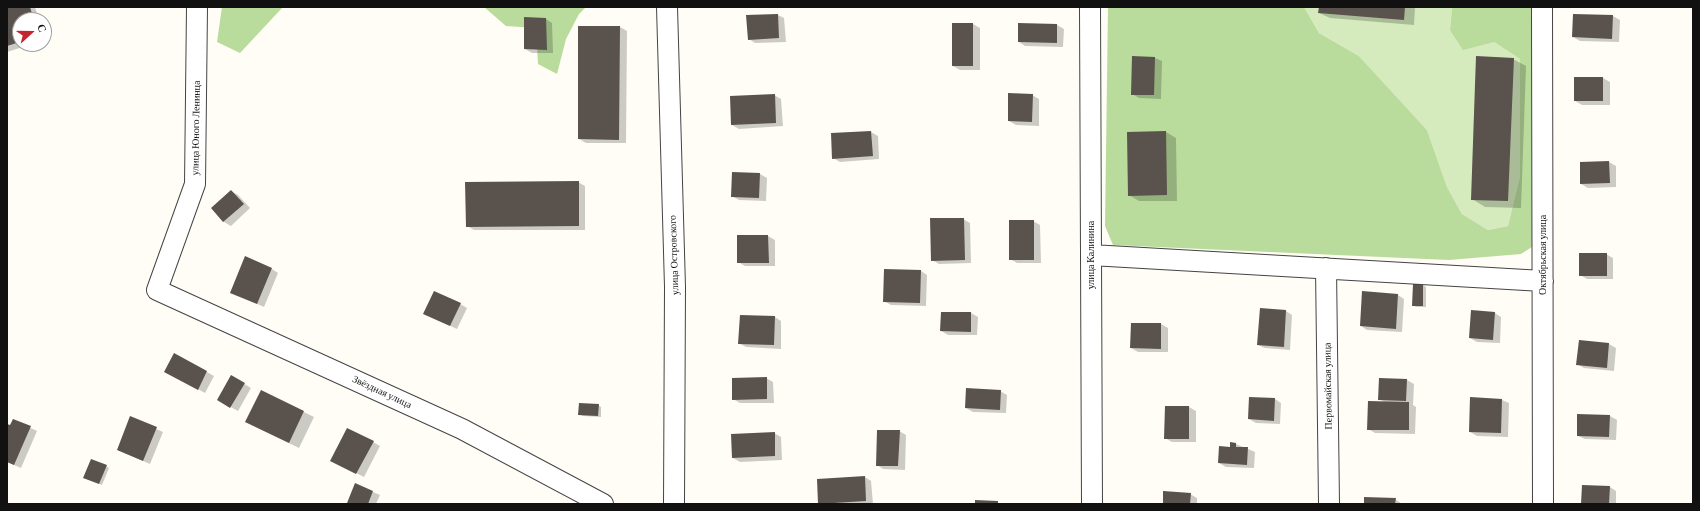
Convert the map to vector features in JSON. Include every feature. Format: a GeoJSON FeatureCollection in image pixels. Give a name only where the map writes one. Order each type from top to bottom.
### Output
{"type":"FeatureCollection","features":[{"type":"Feature","properties":{"kind":"street","name":"улица Юного Ленинца"},"geometry":{"type":"LineString","coordinates":[[157,290],[195,184],[197,7]]}},
{"type":"Feature","properties":{"kind":"street","name":"улица Островского"},"geometry":{"type":"LineString","coordinates":[[667,7],[675,287],[674,504]]}},
{"type":"Feature","properties":{"kind":"street","name":"улица Калинина"},"geometry":{"type":"LineString","coordinates":[[1090,7],[1092,504]]}},
{"type":"Feature","properties":{"kind":"street","name":"Октябрьская улица"},"geometry":{"type":"LineString","coordinates":[[1542,7],[1543,504]]}},
{"type":"Feature","properties":{"kind":"street"},"geometry":{"type":"LineString","coordinates":[[1091,255],[1543,281]]}},
{"type":"Feature","properties":{"kind":"street","name":"Первомайская улица"},"geometry":{"type":"LineString","coordinates":[[1326,268],[1329,504]]}},
{"type":"Feature","properties":{"kind":"street","name":"Звёздная улица"},"geometry":{"type":"LineString","coordinates":[[157,290],[462,429],[603,504]]}},
{"type":"Feature","properties":{"kind":"green space"},"geometry":{"type":"Polygon","coordinates":[[[222,7],[283,7],[240,53],[217,42],[222,7]]]}},
{"type":"Feature","properties":{"kind":"green space"},"geometry":{"type":"Polygon","coordinates":[[[484,7],[586,7],[579,14],[566,39],[557,74],[538,64],[536,28],[506,26],[484,7]]]}},
{"type":"Feature","properties":{"kind":"green space"},"geometry":{"type":"Polygon","coordinates":[[[1108,7],[1304,7],[1319,33],[1359,56],[1427,130],[1447,187],[1462,214],[1488,230],[1508,226],[1520,176],[1520,59],[1494,42],[1463,50],[1450,30],[1452,7],[1537,7],[1535,245],[1521,254],[1449,260],[1113,245],[1105,226],[1108,7]]]}},
{"type":"Feature","properties":{"kind":"green space"},"geometry":{"type":"Polygon","coordinates":[[[1304,7],[1452,7],[1450,30],[1494,42],[1520,59],[1520,176],[1508,226],[1488,230],[1462,214],[1447,187],[1427,130],[1359,56],[1319,33],[1304,7]]]}},
{"type":"Feature","properties":{"kind":"building"},"geometry":{"type":"Polygon","coordinates":[[[7,7],[30,7],[32,12],[12,12],[12,44],[7,46],[7,7]]]}},
{"type":"Feature","properties":{"kind":"building"},"geometry":{"type":"Polygon","coordinates":[[[1319,7],[1405,7],[1404,20],[1318,13],[1319,7]]]}},
{"type":"Feature","properties":{"kind":"building"},"geometry":{"type":"Polygon","coordinates":[[[778,14],[779,38],[748,40],[746,15],[778,14]]]}},
{"type":"Feature","properties":{"kind":"building"},"geometry":{"type":"Polygon","coordinates":[[[1573,14],[1613,15],[1612,39],[1572,37],[1573,14]]]}},
{"type":"Feature","properties":{"kind":"building"},"geometry":{"type":"Polygon","coordinates":[[[524,17],[546,18],[547,50],[524,49],[524,17]]]}},
{"type":"Feature","properties":{"kind":"building"},"geometry":{"type":"Polygon","coordinates":[[[952,23],[973,23],[973,66],[952,66],[952,23]]]}},
{"type":"Feature","properties":{"kind":"building"},"geometry":{"type":"Polygon","coordinates":[[[1018,23],[1057,24],[1057,43],[1018,42],[1018,23]]]}},
{"type":"Feature","properties":{"kind":"building"},"geometry":{"type":"Polygon","coordinates":[[[578,26],[620,26],[619,140],[578,139],[578,26]]]}},
{"type":"Feature","properties":{"kind":"building"},"geometry":{"type":"Polygon","coordinates":[[[1132,56],[1155,57],[1154,95],[1131,95],[1132,56]]]}},
{"type":"Feature","properties":{"kind":"building"},"geometry":{"type":"Polygon","coordinates":[[[1476,56],[1514,58],[1508,201],[1471,200],[1476,56]]]}},
{"type":"Feature","properties":{"kind":"building"},"geometry":{"type":"Polygon","coordinates":[[[1574,77],[1603,77],[1603,101],[1574,101],[1574,77]]]}},
{"type":"Feature","properties":{"kind":"building"},"geometry":{"type":"Polygon","coordinates":[[[1008,93],[1033,94],[1032,122],[1008,121],[1008,93]]]}},
{"type":"Feature","properties":{"kind":"building"},"geometry":{"type":"Polygon","coordinates":[[[775,94],[776,123],[731,125],[730,96],[775,94]]]}},
{"type":"Feature","properties":{"kind":"building"},"geometry":{"type":"Polygon","coordinates":[[[871,131],[873,156],[832,159],[831,133],[871,131]]]}},
{"type":"Feature","properties":{"kind":"building"},"geometry":{"type":"Polygon","coordinates":[[[1166,131],[1167,195],[1128,196],[1127,132],[1166,131]]]}},
{"type":"Feature","properties":{"kind":"building"},"geometry":{"type":"Polygon","coordinates":[[[1609,161],[1610,183],[1580,184],[1580,162],[1609,161]]]}},
{"type":"Feature","properties":{"kind":"building"},"geometry":{"type":"Polygon","coordinates":[[[732,172],[760,173],[759,198],[731,197],[732,172]]]}},
{"type":"Feature","properties":{"kind":"building"},"geometry":{"type":"Polygon","coordinates":[[[579,181],[579,226],[466,227],[465,182],[579,181]]]}},
{"type":"Feature","properties":{"kind":"building"},"geometry":{"type":"Polygon","coordinates":[[[231,190],[244,204],[223,222],[211,208],[231,190]]]}},
{"type":"Feature","properties":{"kind":"building"},"geometry":{"type":"Polygon","coordinates":[[[930,218],[964,218],[965,260],[931,261],[930,218]]]}},
{"type":"Feature","properties":{"kind":"building"},"geometry":{"type":"Polygon","coordinates":[[[1009,220],[1034,220],[1034,260],[1009,260],[1009,220]]]}},
{"type":"Feature","properties":{"kind":"building"},"geometry":{"type":"Polygon","coordinates":[[[737,235],[768,235],[769,263],[737,263],[737,235]]]}},
{"type":"Feature","properties":{"kind":"building"},"geometry":{"type":"Polygon","coordinates":[[[1579,253],[1607,253],[1607,276],[1579,276],[1579,253]]]}},
{"type":"Feature","properties":{"kind":"building"},"geometry":{"type":"Polygon","coordinates":[[[245,256],[272,268],[257,304],[230,293],[245,256]]]}},
{"type":"Feature","properties":{"kind":"building"},"geometry":{"type":"Polygon","coordinates":[[[884,269],[921,270],[920,303],[883,302],[884,269]]]}},
{"type":"Feature","properties":{"kind":"building"},"geometry":{"type":"Polygon","coordinates":[[[1413,284],[1423,284],[1423,306],[1412,306],[1413,284]]]}},
{"type":"Feature","properties":{"kind":"building"},"geometry":{"type":"Polygon","coordinates":[[[434,291],[461,303],[450,326],[423,314],[434,291]]]}},
{"type":"Feature","properties":{"kind":"building"},"geometry":{"type":"Polygon","coordinates":[[[1362,291],[1398,294],[1396,329],[1360,326],[1362,291]]]}},
{"type":"Feature","properties":{"kind":"building"},"geometry":{"type":"Polygon","coordinates":[[[1260,308],[1286,310],[1284,347],[1257,345],[1260,308]]]}},
{"type":"Feature","properties":{"kind":"building"},"geometry":{"type":"Polygon","coordinates":[[[1471,310],[1495,312],[1493,340],[1469,338],[1471,310]]]}},
{"type":"Feature","properties":{"kind":"building"},"geometry":{"type":"Polygon","coordinates":[[[941,312],[971,312],[971,332],[940,331],[941,312]]]}},
{"type":"Feature","properties":{"kind":"building"},"geometry":{"type":"Polygon","coordinates":[[[740,315],[775,316],[774,345],[738,344],[740,315]]]}},
{"type":"Feature","properties":{"kind":"building"},"geometry":{"type":"Polygon","coordinates":[[[1131,323],[1161,323],[1161,349],[1130,348],[1131,323]]]}},
{"type":"Feature","properties":{"kind":"building"},"geometry":{"type":"Polygon","coordinates":[[[1579,340],[1609,343],[1607,368],[1576,365],[1579,340]]]}},
{"type":"Feature","properties":{"kind":"building"},"geometry":{"type":"Polygon","coordinates":[[[174,353],[207,371],[198,390],[164,372],[174,353]]]}},
{"type":"Feature","properties":{"kind":"building"},"geometry":{"type":"Polygon","coordinates":[[[231,375],[245,383],[230,408],[217,400],[231,375]]]}},
{"type":"Feature","properties":{"kind":"building"},"geometry":{"type":"Polygon","coordinates":[[[767,377],[767,399],[732,400],[732,378],[767,377]]]}},
{"type":"Feature","properties":{"kind":"building"},"geometry":{"type":"Polygon","coordinates":[[[1379,378],[1407,379],[1406,401],[1378,400],[1379,378]]]}},
{"type":"Feature","properties":{"kind":"building"},"geometry":{"type":"Polygon","coordinates":[[[966,388],[1001,390],[1000,410],[965,408],[966,388]]]}},
{"type":"Feature","properties":{"kind":"building"},"geometry":{"type":"Polygon","coordinates":[[[261,390],[304,411],[289,443],[245,422],[261,390]]]}},
{"type":"Feature","properties":{"kind":"building"},"geometry":{"type":"Polygon","coordinates":[[[1249,397],[1275,398],[1274,421],[1248,419],[1249,397]]]}},
{"type":"Feature","properties":{"kind":"building"},"geometry":{"type":"Polygon","coordinates":[[[1470,397],[1502,399],[1501,433],[1469,432],[1470,397]]]}},
{"type":"Feature","properties":{"kind":"building"},"geometry":{"type":"Polygon","coordinates":[[[1368,401],[1409,402],[1409,430],[1367,430],[1368,401]]]}},
{"type":"Feature","properties":{"kind":"building"},"geometry":{"type":"Polygon","coordinates":[[[579,403],[599,404],[598,416],[578,415],[579,403]]]}},
{"type":"Feature","properties":{"kind":"building"},"geometry":{"type":"Polygon","coordinates":[[[1165,406],[1189,406],[1189,439],[1164,439],[1165,406]]]}},
{"type":"Feature","properties":{"kind":"building"},"geometry":{"type":"Polygon","coordinates":[[[1577,414],[1610,415],[1609,437],[1577,436],[1577,414]]]}},
{"type":"Feature","properties":{"kind":"building"},"geometry":{"type":"Polygon","coordinates":[[[130,416],[157,427],[143,461],[117,450],[130,416]]]}},
{"type":"Feature","properties":{"kind":"building"},"geometry":{"type":"Polygon","coordinates":[[[13,419],[31,426],[14,465],[7,462],[7,424],[10,425],[13,419]]]}},
{"type":"Feature","properties":{"kind":"building"},"geometry":{"type":"Polygon","coordinates":[[[347,428],[374,441],[356,474],[330,461],[347,428]]]}},
{"type":"Feature","properties":{"kind":"building"},"geometry":{"type":"Polygon","coordinates":[[[877,430],[900,430],[898,466],[876,466],[877,430]]]}},
{"type":"Feature","properties":{"kind":"building"},"geometry":{"type":"Polygon","coordinates":[[[775,432],[775,456],[732,458],[731,434],[775,432]]]}},
{"type":"Feature","properties":{"kind":"building"},"geometry":{"type":"Polygon","coordinates":[[[1230,442],[1236,443],[1236,447],[1248,447],[1247,465],[1218,463],[1219,446],[1230,447],[1230,442]]]}},
{"type":"Feature","properties":{"kind":"building"},"geometry":{"type":"Polygon","coordinates":[[[91,459],[107,465],[99,484],[83,478],[91,459]]]}},
{"type":"Feature","properties":{"kind":"building"},"geometry":{"type":"Polygon","coordinates":[[[865,476],[866,501],[818,504],[817,479],[865,476]]]}},
{"type":"Feature","properties":{"kind":"building"},"geometry":{"type":"Polygon","coordinates":[[[355,483],[373,491],[368,504],[347,503],[355,483]]]}},
{"type":"Feature","properties":{"kind":"building"},"geometry":{"type":"Polygon","coordinates":[[[1582,485],[1610,486],[1609,504],[1581,504],[1582,485]]]}},
{"type":"Feature","properties":{"kind":"building"},"geometry":{"type":"Polygon","coordinates":[[[1163,491],[1191,493],[1190,504],[1163,504],[1163,491]]]}},
{"type":"Feature","properties":{"kind":"building"},"geometry":{"type":"Polygon","coordinates":[[[1364,497],[1396,498],[1395,504],[1364,504],[1364,497]]]}},
{"type":"Feature","properties":{"kind":"building"},"geometry":{"type":"Polygon","coordinates":[[[975,500],[998,501],[998,504],[975,504],[975,500]]]}}]}
